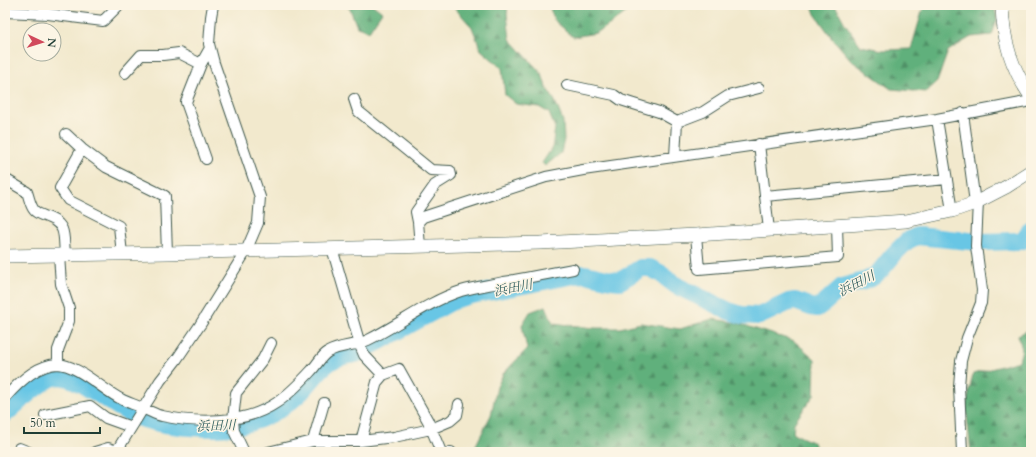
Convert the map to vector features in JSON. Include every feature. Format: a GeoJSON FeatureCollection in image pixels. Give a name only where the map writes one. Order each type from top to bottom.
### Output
{"type":"FeatureCollection","features":[{"type":"Feature","properties":{"kind":"street"},"geometry":{"type":"LineString","coordinates":[[5,12],[48,14],[103,21],[120,5]]}},
{"type":"Feature","properties":{"kind":"street"},"geometry":{"type":"LineString","coordinates":[[95,452],[108,448],[116,451],[160,381],[200,325],[246,251],[258,223],[260,197],[216,70],[210,48],[210,17],[213,5]]}},
{"type":"Feature","properties":{"kind":"street"},"geometry":{"type":"LineString","coordinates":[[1002,5],[1004,37],[1008,51],[1021,82],[1031,97]]}},
{"type":"Feature","properties":{"kind":"street"},"geometry":{"type":"LineString","coordinates":[[206,159],[186,102],[201,64],[210,48]]}},
{"type":"Feature","properties":{"kind":"street"},"geometry":{"type":"LineString","coordinates":[[126,73],[141,55],[163,56],[179,53],[201,64]]}},
{"type":"Feature","properties":{"kind":"street"},"geometry":{"type":"LineString","coordinates":[[567,85],[614,95],[621,100],[659,112],[677,122]]}},
{"type":"Feature","properties":{"kind":"street"},"geometry":{"type":"LineString","coordinates":[[677,122],[703,112],[728,96],[759,88]]}},
{"type":"Feature","properties":{"kind":"street"},"geometry":{"type":"LineString","coordinates":[[354,99],[358,112],[431,170],[450,171],[451,175],[435,185],[416,212],[420,246]]}},
{"type":"Feature","properties":{"kind":"street"},"geometry":{"type":"LineString","coordinates":[[418,222],[423,217],[546,178],[583,170],[937,119],[1031,101]]}},
{"type":"Feature","properties":{"kind":"street"},"geometry":{"type":"LineString","coordinates":[[962,452],[959,386],[961,361],[967,338],[981,302],[982,290],[977,242],[977,202],[963,113]]}},
{"type":"Feature","properties":{"kind":"street"},"geometry":{"type":"LineString","coordinates":[[937,119],[952,211]]}},
{"type":"Feature","properties":{"kind":"street"},"geometry":{"type":"LineString","coordinates":[[675,156],[677,122]]}},
{"type":"Feature","properties":{"kind":"street"},"geometry":{"type":"LineString","coordinates":[[66,134],[82,149],[106,167],[165,196],[167,253]]}},
{"type":"Feature","properties":{"kind":"street"},"geometry":{"type":"LineString","coordinates":[[759,144],[769,230]]}},
{"type":"Feature","properties":{"kind":"street"},"geometry":{"type":"LineString","coordinates":[[82,149],[60,188],[68,200],[119,226],[122,254]]}},
{"type":"Feature","properties":{"kind":"street"},"geometry":{"type":"LineString","coordinates":[[5,256],[548,243],[906,221],[952,211],[977,202],[1006,187],[1031,171]]}},
{"type":"Feature","properties":{"kind":"street"},"geometry":{"type":"LineString","coordinates":[[5,179],[27,192],[33,209],[37,213],[47,215],[62,229],[61,284],[69,308],[69,321],[58,350],[58,364]]}},
{"type":"Feature","properties":{"kind":"street"},"geometry":{"type":"LineString","coordinates":[[765,196],[946,179]]}},
{"type":"Feature","properties":{"kind":"street"},"geometry":{"type":"LineString","coordinates":[[696,235],[699,269],[838,257],[837,226]]}},
{"type":"Feature","properties":{"kind":"street"},"geometry":{"type":"LineString","coordinates":[[332,248],[362,349],[383,375]]}},
{"type":"Feature","properties":{"kind":"street"},"geometry":{"type":"LineString","coordinates":[[362,349],[366,341],[461,291],[573,269]]}},
{"type":"Feature","properties":{"kind":"street"},"geometry":{"type":"LineString","coordinates":[[244,452],[233,424],[236,393],[263,359],[271,344]]}},
{"type":"Feature","properties":{"kind":"street"},"geometry":{"type":"LineString","coordinates":[[5,398],[23,379],[33,372],[50,365],[58,364],[68,366],[121,399],[142,410],[160,416],[233,424],[250,415],[268,409],[277,403],[313,369],[329,351],[362,349]]}},
{"type":"Feature","properties":{"kind":"street"},"geometry":{"type":"LineString","coordinates":[[361,441],[377,382],[383,375],[399,369],[428,421],[441,452]]}},
{"type":"Feature","properties":{"kind":"street"},"geometry":{"type":"LineString","coordinates":[[313,441],[324,403]]}},
{"type":"Feature","properties":{"kind":"street"},"geometry":{"type":"LineString","coordinates":[[268,452],[313,441],[361,441],[394,438],[431,429],[450,422],[457,415],[459,404]]}},
{"type":"Feature","properties":{"kind":"street"},"geometry":{"type":"LineString","coordinates":[[44,415],[90,406],[106,418],[132,425]]}},
{"type":"Feature","properties":{"kind":"street"},"geometry":{"type":"LineString","coordinates":[[19,448],[29,452]]}},
{"type":"Feature","properties":{"kind":"green space"},"geometry":{"type":"Polygon","coordinates":[[[345,5],[373,5],[382,12],[369,31],[357,27],[350,9],[345,5]]]}},
{"type":"Feature","properties":{"kind":"green space"},"geometry":{"type":"Polygon","coordinates":[[[452,5],[508,5],[507,14],[510,39],[542,74],[546,87],[555,101],[563,121],[564,140],[561,153],[545,166],[542,163],[552,148],[555,128],[549,113],[539,107],[516,104],[505,95],[502,68],[481,50],[472,27],[452,5]]]}},
{"type":"Feature","properties":{"kind":"green space"},"geometry":{"type":"Polygon","coordinates":[[[549,5],[636,5],[596,33],[573,37],[554,20],[549,5]]]}},
{"type":"Feature","properties":{"kind":"green space"},"geometry":{"type":"Polygon","coordinates":[[[812,5],[835,5],[844,22],[861,46],[883,50],[911,49],[924,5],[994,5],[997,20],[992,35],[971,37],[948,51],[937,82],[926,92],[891,89],[852,61],[832,38],[815,14],[812,5]]]}},
{"type":"Feature","properties":{"kind":"green space"},"geometry":{"type":"Polygon","coordinates":[[[546,306],[553,323],[594,328],[620,328],[641,323],[680,329],[712,319],[737,323],[794,341],[815,359],[814,395],[794,423],[793,433],[814,443],[818,452],[475,452],[475,447],[491,415],[497,387],[503,374],[527,349],[522,325],[530,312],[546,306]]]}},
{"type":"Feature","properties":{"kind":"green space"},"geometry":{"type":"Polygon","coordinates":[[[1031,329],[1031,452],[971,452],[966,407],[973,374],[1019,361],[1022,349],[1018,335],[1031,329]]]}},
{"type":"Feature","properties":{"kind":"waterway","name":"浜田川"},"geometry":{"type":"LineString","coordinates":[[5,414],[41,383],[58,376],[70,378],[140,418],[177,426],[215,428],[227,427],[249,423],[280,409],[298,395],[323,368],[335,359],[356,354],[456,299],[467,296],[585,274],[620,281],[641,268],[650,268],[660,273],[677,286],[729,311],[742,315],[759,316],[789,302],[795,301],[817,308],[842,287],[873,277],[907,241],[917,236],[980,242],[1017,241],[1023,240],[1031,229]]}}]}
